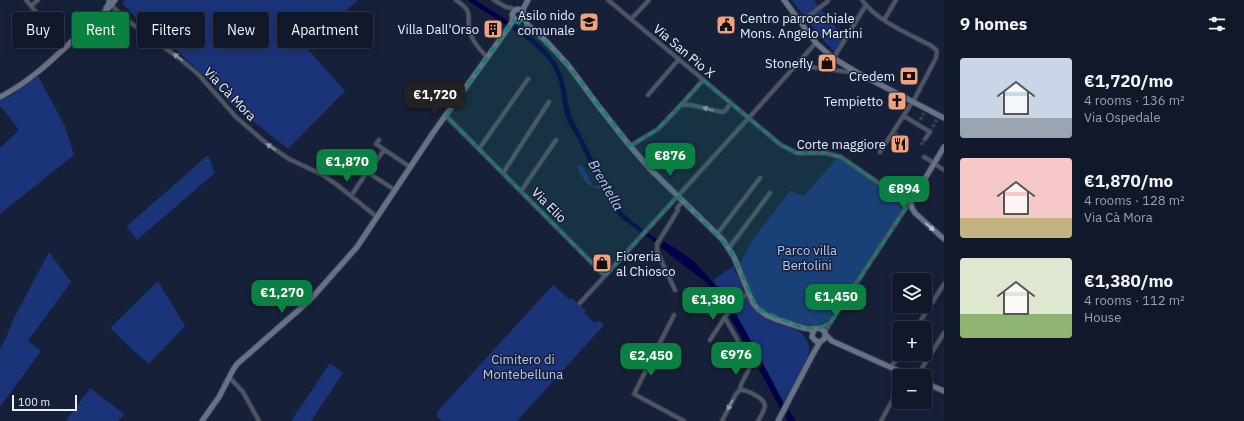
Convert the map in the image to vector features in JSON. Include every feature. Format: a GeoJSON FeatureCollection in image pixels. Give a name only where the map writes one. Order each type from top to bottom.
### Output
{"type":"FeatureCollection","features":[{"type":"Feature","properties":{"kind":"street"},"geometry":{"type":"LineString","coordinates":[[26,0],[66,47]]}},
{"type":"Feature","properties":{"kind":"street"},"geometry":{"type":"LineString","coordinates":[[31,6],[38,0]]}},
{"type":"Feature","properties":{"kind":"street"},"geometry":{"type":"LineString","coordinates":[[101,12],[108,4],[109,0]]}},
{"type":"Feature","properties":{"kind":"street"},"geometry":{"type":"LineString","coordinates":[[456,0],[468,10],[472,38],[487,57]]}},
{"type":"Feature","properties":{"kind":"street"},"geometry":{"type":"LineString","coordinates":[[494,0],[503,6],[513,20],[530,28]]}},
{"type":"Feature","properties":{"kind":"street","name":"Via San Pio X"},"geometry":{"type":"LineString","coordinates":[[608,0],[748,118],[786,148],[797,153],[826,153],[841,157],[904,201]]}},
{"type":"Feature","properties":{"kind":"street"},"geometry":{"type":"LineString","coordinates":[[631,19],[648,0]]}},
{"type":"Feature","properties":{"kind":"street"},"geometry":{"type":"LineString","coordinates":[[784,0],[816,43],[837,62],[912,102],[944,117]]}},
{"type":"Feature","properties":{"kind":"street"},"geometry":{"type":"LineString","coordinates":[[862,0],[874,13],[884,20],[930,45],[938,51],[936,58],[904,116],[880,152]]}},
{"type":"Feature","properties":{"kind":"street"},"geometry":{"type":"LineString","coordinates":[[884,20],[896,0]]}},
{"type":"Feature","properties":{"kind":"street"},"geometry":{"type":"LineString","coordinates":[[801,22],[828,1]]}},
{"type":"Feature","properties":{"kind":"street"},"geometry":{"type":"LineString","coordinates":[[513,20],[521,19],[523,9],[527,2]]}},
{"type":"Feature","properties":{"kind":"street"},"geometry":{"type":"LineString","coordinates":[[202,421],[219,397],[237,364],[310,300],[357,247],[433,133],[513,20],[513,12],[527,2]]}},
{"type":"Feature","properties":{"kind":"street"},"geometry":{"type":"LineString","coordinates":[[103,12],[114,3]]}},
{"type":"Feature","properties":{"kind":"street","name":"Via Cà Mora"},"geometry":{"type":"LineString","coordinates":[[114,3],[115,9],[127,20],[198,74],[236,118],[266,143],[289,160],[321,174],[336,184],[377,217]]}},
{"type":"Feature","properties":{"kind":"street"},"geometry":{"type":"LineString","coordinates":[[836,54],[866,5]]}},
{"type":"Feature","properties":{"kind":"street"},"geometry":{"type":"LineString","coordinates":[[503,6],[521,10],[526,23],[530,28],[547,42],[568,65],[630,146],[651,170],[717,234],[729,248],[753,303],[758,309],[766,315],[803,328],[818,328]]}},
{"type":"Feature","properties":{"kind":"street"},"geometry":{"type":"LineString","coordinates":[[787,20],[795,14]]}},
{"type":"Feature","properties":{"kind":"street"},"geometry":{"type":"LineString","coordinates":[[0,97],[24,83],[72,41]]}},
{"type":"Feature","properties":{"kind":"street"},"geometry":{"type":"LineString","coordinates":[[580,303],[648,230],[816,43]]}},
{"type":"Feature","properties":{"kind":"street"},"geometry":{"type":"LineString","coordinates":[[648,95],[679,60]]}},
{"type":"Feature","properties":{"kind":"street"},"geometry":{"type":"LineString","coordinates":[[795,65],[858,73]]}},
{"type":"Feature","properties":{"kind":"street"},"geometry":{"type":"LineString","coordinates":[[479,149],[528,79]]}},
{"type":"Feature","properties":{"kind":"street"},"geometry":{"type":"LineString","coordinates":[[630,146],[658,129],[703,80]]}},
{"type":"Feature","properties":{"kind":"street"},"geometry":{"type":"LineString","coordinates":[[503,173],[549,102]]}},
{"type":"Feature","properties":{"kind":"street"},"geometry":{"type":"LineString","coordinates":[[681,105],[697,106],[722,112],[731,103]]}},
{"type":"Feature","properties":{"kind":"street","name":"Via Elio"},"geometry":{"type":"LineString","coordinates":[[446,116],[605,276]]}},
{"type":"Feature","properties":{"kind":"street"},"geometry":{"type":"LineString","coordinates":[[904,116],[930,132],[925,139]]}},
{"type":"Feature","properties":{"kind":"street"},"geometry":{"type":"LineString","coordinates":[[379,140],[376,144],[410,167]]}},
{"type":"Feature","properties":{"kind":"street"},"geometry":{"type":"LineString","coordinates":[[521,191],[556,140]]}},
{"type":"Feature","properties":{"kind":"street"},"geometry":{"type":"LineString","coordinates":[[778,421],[813,354],[824,337],[830,323],[944,148]]}},
{"type":"Feature","properties":{"kind":"street"},"geometry":{"type":"LineString","coordinates":[[353,193],[384,150]]}},
{"type":"Feature","properties":{"kind":"street"},"geometry":{"type":"LineString","coordinates":[[924,157],[944,170]]}},
{"type":"Feature","properties":{"kind":"street"},"geometry":{"type":"LineString","coordinates":[[367,172],[392,188]]}},
{"type":"Feature","properties":{"kind":"street"},"geometry":{"type":"LineString","coordinates":[[717,234],[760,178]]}},
{"type":"Feature","properties":{"kind":"street"},"geometry":{"type":"LineString","coordinates":[[729,248],[770,193]]}},
{"type":"Feature","properties":{"kind":"street"},"geometry":{"type":"LineString","coordinates":[[906,208],[904,201],[907,202],[912,199]]}},
{"type":"Feature","properties":{"kind":"street"},"geometry":{"type":"LineString","coordinates":[[912,199],[912,208],[916,214],[943,236]]}},
{"type":"Feature","properties":{"kind":"street"},"geometry":{"type":"LineString","coordinates":[[675,290],[657,251],[657,245],[676,213],[677,208],[683,202]]}},
{"type":"Feature","properties":{"kind":"street"},"geometry":{"type":"LineString","coordinates":[[903,213],[907,211],[916,214]]}},
{"type":"Feature","properties":{"kind":"street"},"geometry":{"type":"LineString","coordinates":[[920,321],[944,284]]}},
{"type":"Feature","properties":{"kind":"street"},"geometry":{"type":"LineString","coordinates":[[710,340],[724,318],[734,310],[748,292]]}},
{"type":"Feature","properties":{"kind":"street"},"geometry":{"type":"LineString","coordinates":[[674,315],[634,394],[684,421]]}},
{"type":"Feature","properties":{"kind":"street"},"geometry":{"type":"LineString","coordinates":[[722,421],[736,394],[740,390],[741,384],[750,368],[750,362],[724,318]]}},
{"type":"Feature","properties":{"kind":"street"},"geometry":{"type":"LineString","coordinates":[[813,354],[813,332],[830,323]]}},
{"type":"Feature","properties":{"kind":"street"},"geometry":{"type":"LineString","coordinates":[[803,328],[813,338]]}},
{"type":"Feature","properties":{"kind":"street"},"geometry":{"type":"LineString","coordinates":[[818,328],[824,337],[894,368],[897,361]]}},
{"type":"Feature","properties":{"kind":"street"},"geometry":{"type":"LineString","coordinates":[[921,369],[944,333]]}},
{"type":"Feature","properties":{"kind":"street"},"geometry":{"type":"LineString","coordinates":[[813,338],[824,337]]}},
{"type":"Feature","properties":{"kind":"street"},"geometry":{"type":"LineString","coordinates":[[230,377],[243,392],[259,421]]}},
{"type":"Feature","properties":{"kind":"street"},"geometry":{"type":"LineString","coordinates":[[932,386],[944,391]]}},
{"type":"Feature","properties":{"kind":"street"},"geometry":{"type":"LineString","coordinates":[[740,390],[748,391],[762,398],[765,404],[764,410],[758,421]]}},
{"type":"Feature","properties":{"kind":"street"},"geometry":{"type":"LineString","coordinates":[[882,421],[892,401]]}},
{"type":"Feature","properties":{"kind":"highlighted area"},"geometry":{"type":"Polygon","coordinates":[[[513,21],[528,26],[568,65],[630,146],[658,129],[703,80],[781,145],[797,153],[826,153],[841,157],[903,200],[906,208],[832,321],[820,328],[803,328],[758,309],[729,248],[678,196],[605,276],[446,116],[513,21]]]}},
{"type":"Feature","properties":{"kind":"green space"},"geometry":{"type":"Polygon","coordinates":[[[125,0],[358,0],[344,12],[277,12],[277,48],[307,48],[345,91],[288,149],[230,103],[211,82],[174,48],[205,48],[205,12],[137,12],[137,19],[122,3],[125,0]]]}},
{"type":"Feature","properties":{"kind":"green space"},"geometry":{"type":"Polygon","coordinates":[[[814,0],[844,38],[836,53],[824,41],[792,1],[814,0]]]}},
{"type":"Feature","properties":{"kind":"green space"},"geometry":{"type":"Polygon","coordinates":[[[38,76],[65,126],[74,155],[0,214],[0,148],[19,130],[0,105],[0,100],[11,96],[38,76]]]}},
{"type":"Feature","properties":{"kind":"green space"},"geometry":{"type":"Polygon","coordinates":[[[208,155],[215,173],[137,240],[127,226],[208,155]]]}},
{"type":"Feature","properties":{"kind":"green space","name":"Parco villa Bertolini"},"geometry":{"type":"Polygon","coordinates":[[[837,158],[850,165],[901,203],[903,209],[869,263],[837,310],[828,320],[820,324],[812,325],[776,317],[769,314],[759,305],[740,263],[754,238],[790,191],[804,196],[837,158]]]}},
{"type":"Feature","properties":{"kind":"green space"},"geometry":{"type":"Polygon","coordinates":[[[582,165],[593,186],[601,185],[602,189],[592,187],[586,182],[577,167],[582,165]]]}},
{"type":"Feature","properties":{"kind":"green space"},"geometry":{"type":"Polygon","coordinates":[[[49,252],[71,282],[28,341],[41,351],[0,407],[0,348],[49,252]]]}},
{"type":"Feature","properties":{"kind":"green space"},"geometry":{"type":"Polygon","coordinates":[[[733,266],[745,293],[733,307],[713,280],[733,266]]]}},
{"type":"Feature","properties":{"kind":"green space"},"geometry":{"type":"Polygon","coordinates":[[[158,281],[185,326],[149,364],[110,328],[158,281]]]}},
{"type":"Feature","properties":{"kind":"green space","name":"Cimitero di Montebelluna"},"geometry":{"type":"Polygon","coordinates":[[[553,285],[570,300],[572,298],[586,311],[584,313],[595,323],[598,320],[604,325],[517,421],[442,421],[437,417],[437,412],[553,285]]]}},
{"type":"Feature","properties":{"kind":"green space"},"geometry":{"type":"Polygon","coordinates":[[[746,296],[760,315],[773,322],[796,330],[805,337],[808,343],[809,350],[807,358],[784,402],[735,312],[746,296]]]}},
{"type":"Feature","properties":{"kind":"green space"},"geometry":{"type":"Polygon","coordinates":[[[330,363],[343,373],[311,421],[291,421],[330,363]]]}},
{"type":"Feature","properties":{"kind":"green space"},"geometry":{"type":"Polygon","coordinates":[[[90,388],[124,414],[118,421],[66,421],[90,388]]]}},
{"type":"Feature","properties":{"kind":"water"},"geometry":{"type":"Polygon","coordinates":[[[514,24],[545,48],[557,64],[564,82],[571,116],[613,198],[621,211],[633,222],[658,240],[656,243],[622,219],[615,211],[567,121],[555,70],[539,50],[511,28],[514,24]]]}},
{"type":"Feature","properties":{"kind":"water"},"geometry":{"type":"Polygon","coordinates":[[[664,241],[682,252],[707,275],[733,310],[765,367],[784,405],[781,410],[721,302],[707,283],[660,247],[664,241]]]}},
{"type":"Feature","properties":{"kind":"water"},"geometry":{"type":"Polygon","coordinates":[[[789,410],[796,421],[788,421],[785,417],[789,410]]]}},
{"type":"Feature","properties":{"kind":"waterway","name":"Brentella"},"geometry":{"type":"LineString","coordinates":[[471,0],[512,26]]}},
{"type":"Feature","properties":{"kind":"tunnel"},"geometry":{"type":"LineString","coordinates":[[918,125],[924,113]]}},
{"type":"Feature","properties":{"kind":"tunnel"},"geometry":{"type":"LineString","coordinates":[[930,132],[937,119]]}},
{"type":"Feature","properties":{"kind":"tunnel"},"geometry":{"type":"LineString","coordinates":[[895,133],[904,139]]}},
{"type":"Feature","properties":{"kind":"tunnel"},"geometry":{"type":"LineString","coordinates":[[921,145],[925,139]]}},
{"type":"Feature","properties":{"kind":"place","name":"Asilo nido comunale"},"geometry":{"type":"Point","coordinates":[589,22]}},
{"type":"Feature","properties":{"kind":"place","name":"Centro parrocchiale Mons. Angelo Martini"},"geometry":{"type":"Point","coordinates":[726,25]}},
{"type":"Feature","properties":{"kind":"place","name":"Villa Dall'Orso"},"geometry":{"type":"Point","coordinates":[493,29]}},
{"type":"Feature","properties":{"kind":"place","name":"Stonefly"},"geometry":{"type":"Point","coordinates":[827,63]}},
{"type":"Feature","properties":{"kind":"place","name":"Credem"},"geometry":{"type":"Point","coordinates":[909,76]}},
{"type":"Feature","properties":{"kind":"place","name":"Tempietto"},"geometry":{"type":"Point","coordinates":[897,101]}},
{"type":"Feature","properties":{"kind":"place","name":"Corte maggiore"},"geometry":{"type":"Point","coordinates":[900,144]}},
{"type":"Feature","properties":{"kind":"place","name":"Fioreria al Chiosco"},"geometry":{"type":"Point","coordinates":[602,263]}}]}
